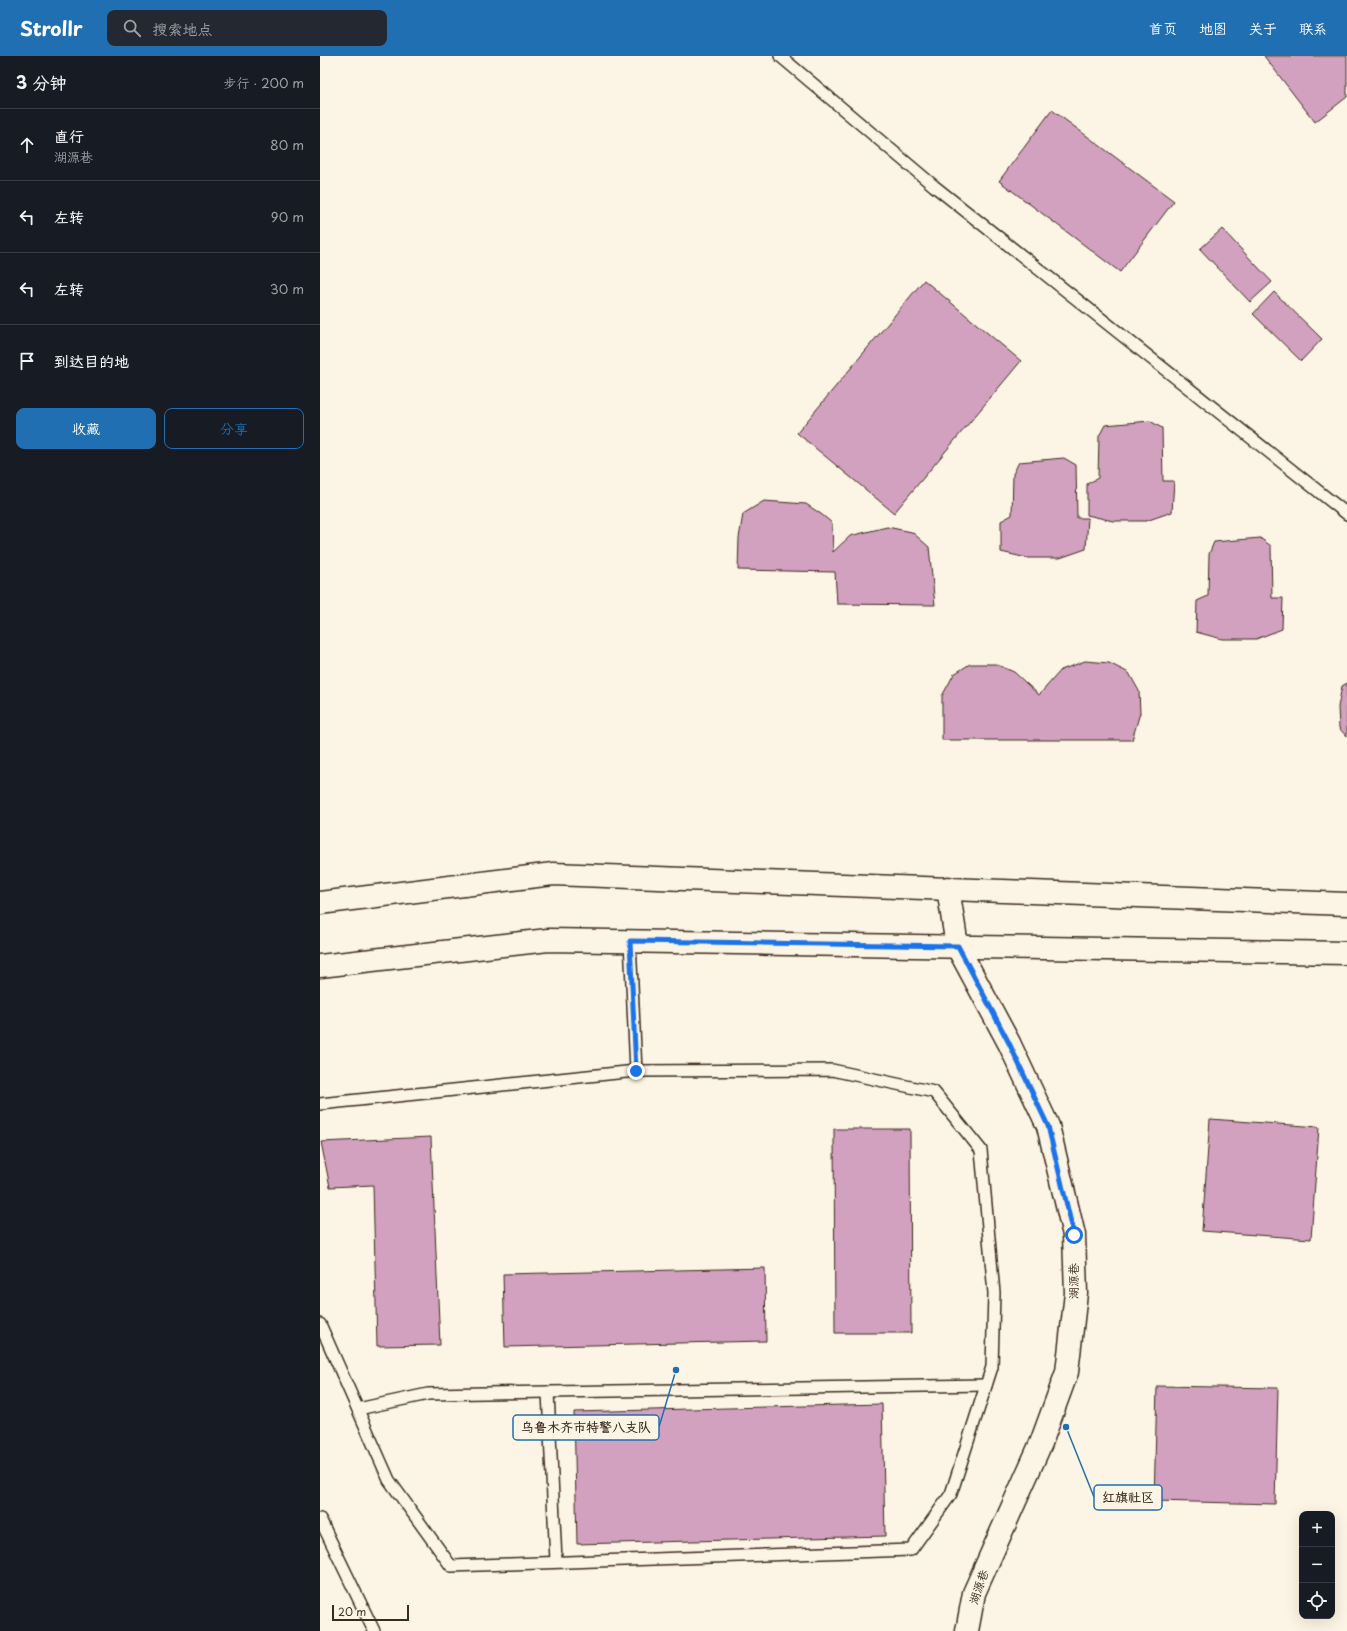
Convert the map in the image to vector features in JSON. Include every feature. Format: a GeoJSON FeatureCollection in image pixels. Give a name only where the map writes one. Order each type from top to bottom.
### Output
{"type":"FeatureCollection","features":[{"type":"Feature","properties":{"kind":"main road"},"geometry":{"type":"LineString","coordinates":[[320,903],[553,874],[1347,904]]}},
{"type":"Feature","properties":{"kind":"main road","name":"湖源巷"},"geometry":{"type":"LineString","coordinates":[[948,888],[958,946],[1009,1043],[1048,1126],[1074,1235],[1076,1293],[1067,1372],[1041,1443],[974,1593],[967,1631]]}},
{"type":"Feature","properties":{"kind":"main road"},"geometry":{"type":"LineString","coordinates":[[320,966],[548,940],[1347,953]]}},
{"type":"Feature","properties":{"kind":"lane"},"geometry":{"type":"LineString","coordinates":[[780,56],[934,186],[1347,514]]}},
{"type":"Feature","properties":{"kind":"lane"},"geometry":{"type":"LineString","coordinates":[[630,941],[636,1071]]}},
{"type":"Feature","properties":{"kind":"lane"},"geometry":{"type":"LineString","coordinates":[[320,1104],[636,1071],[832,1070],[934,1092],[981,1150],[994,1293],[992,1367],[951,1494],[910,1550],[556,1561],[451,1566],[389,1480],[320,1324]]}},
{"type":"Feature","properties":{"kind":"lane"},"geometry":{"type":"LineString","coordinates":[[358,1409],[428,1394],[986,1385]]}},
{"type":"Feature","properties":{"kind":"lane"},"geometry":{"type":"LineString","coordinates":[[548,1392],[556,1561]]}},
{"type":"Feature","properties":{"kind":"lane"},"geometry":{"type":"LineString","coordinates":[[320,1519],[374,1631]]}},
{"type":"Feature","properties":{"kind":"building"},"geometry":{"type":"Polygon","coordinates":[[[1264,56],[1347,56],[1347,97],[1315,122],[1264,56]]]}},
{"type":"Feature","properties":{"kind":"building"},"geometry":{"type":"Polygon","coordinates":[[[1052,110],[1174,201],[1120,272],[999,181],[1052,110]]]}},
{"type":"Feature","properties":{"kind":"building"},"geometry":{"type":"Polygon","coordinates":[[[1222,229],[1272,282],[1250,302],[1200,249],[1222,229]]]}},
{"type":"Feature","properties":{"kind":"building"},"geometry":{"type":"Polygon","coordinates":[[[924,280],[1021,361],[894,513],[797,433],[924,280]]]}},
{"type":"Feature","properties":{"kind":"building"},"geometry":{"type":"Polygon","coordinates":[[[1274,292],[1322,339],[1301,361],[1253,314],[1274,292]]]}},
{"type":"Feature","properties":{"kind":"building"},"geometry":{"type":"Polygon","coordinates":[[[1150,421],[1162,428],[1163,481],[1174,481],[1172,512],[1146,521],[1113,521],[1087,515],[1087,484],[1098,478],[1099,436],[1105,425],[1150,421]]]}},
{"type":"Feature","properties":{"kind":"building"},"geometry":{"type":"Polygon","coordinates":[[[1064,458],[1076,465],[1077,518],[1088,518],[1086,549],[1060,558],[1027,558],[1001,552],[1001,521],[1012,515],[1013,474],[1019,462],[1064,458]]]}},
{"type":"Feature","properties":{"kind":"building"},"geometry":{"type":"Polygon","coordinates":[[[764,501],[806,504],[821,514],[832,523],[833,552],[850,536],[887,527],[912,532],[929,547],[935,605],[837,604],[835,572],[738,570],[739,538],[743,514],[764,501]]]}},
{"type":"Feature","properties":{"kind":"building"},"geometry":{"type":"Polygon","coordinates":[[[1260,538],[1271,546],[1272,598],[1283,598],[1282,629],[1256,639],[1222,639],[1196,632],[1197,601],[1208,596],[1209,554],[1214,542],[1260,538]]]}},
{"type":"Feature","properties":{"kind":"building"},"geometry":{"type":"Polygon","coordinates":[[[1085,661],[1109,663],[1129,673],[1139,691],[1140,713],[1132,740],[942,740],[942,696],[954,674],[970,664],[995,664],[1014,672],[1039,695],[1061,670],[1085,661]]]}},
{"type":"Feature","properties":{"kind":"building"},"geometry":{"type":"Polygon","coordinates":[[[1347,683],[1347,737],[1339,728],[1338,707],[1342,686],[1347,683]]]}},
{"type":"Feature","properties":{"kind":"building"},"geometry":{"type":"Polygon","coordinates":[[[1210,1119],[1319,1127],[1311,1239],[1202,1231],[1210,1119]]]}},
{"type":"Feature","properties":{"kind":"building"},"geometry":{"type":"Polygon","coordinates":[[[834,1129],[910,1129],[911,1333],[835,1333],[834,1129]]]}},
{"type":"Feature","properties":{"kind":"building"},"geometry":{"type":"Polygon","coordinates":[[[431,1137],[440,1345],[377,1346],[373,1185],[330,1187],[321,1142],[431,1137]]]}},
{"type":"Feature","properties":{"kind":"building"},"geometry":{"type":"Polygon","coordinates":[[[765,1268],[766,1341],[505,1347],[503,1274],[765,1268]]]}},
{"type":"Feature","properties":{"kind":"building"},"geometry":{"type":"Polygon","coordinates":[[[1157,1386],[1278,1388],[1275,1504],[1154,1501],[1157,1386]]]}},
{"type":"Feature","properties":{"kind":"building"},"geometry":{"type":"Polygon","coordinates":[[[882,1404],[885,1536],[577,1544],[574,1412],[882,1404]]]}},
{"type":"Feature","properties":{"kind":"place","name":"乌鲁木齐市特警八支队"},"geometry":{"type":"Point","coordinates":[676,1370]}},
{"type":"Feature","properties":{"kind":"place","name":"红旗社区"},"geometry":{"type":"Point","coordinates":[1066,1427]}},
{"type":"Feature","properties":{"kind":"route"},"geometry":{"type":"LineString","coordinates":[[636,1071],[630,941],[958,946],[1009,1043],[1048,1126],[1074,1235]]}}]}
